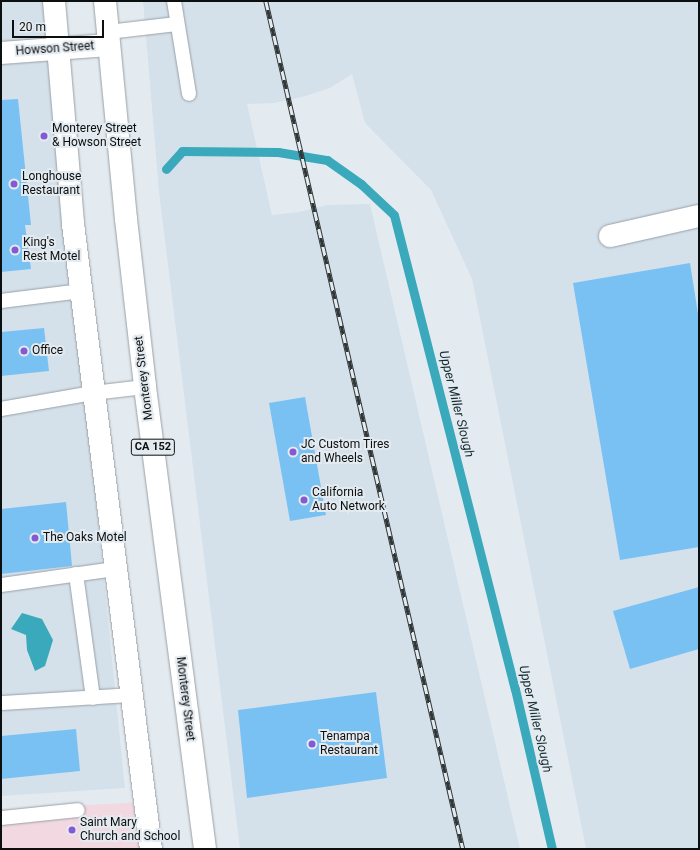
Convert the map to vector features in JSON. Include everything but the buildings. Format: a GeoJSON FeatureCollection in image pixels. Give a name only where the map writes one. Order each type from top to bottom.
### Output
{"type":"FeatureCollection","features":[{"type":"Feature","properties":{"kind":"main road"},"geometry":{"type":"LineString","coordinates":[[54,1],[60,48],[73,224],[151,849]]}},
{"type":"Feature","properties":{"kind":"main road","name":"Monterey Street"},"geometry":{"type":"LineString","coordinates":[[105,1],[126,219],[145,387],[205,849]]}},
{"type":"Feature","properties":{"kind":"main road","name":"Howson Street"},"geometry":{"type":"LineString","coordinates":[[1,53],[60,48],[108,38]]}},
{"type":"Feature","properties":{"kind":"main road"},"geometry":{"type":"LineString","coordinates":[[610,236],[699,216]]}},
{"type":"Feature","properties":{"kind":"lane"},"geometry":{"type":"LineString","coordinates":[[174,1],[189,94]]}},
{"type":"Feature","properties":{"kind":"lane"},"geometry":{"type":"LineString","coordinates":[[108,38],[177,24]]}},
{"type":"Feature","properties":{"kind":"lane"},"geometry":{"type":"LineString","coordinates":[[1,301],[81,291]]}},
{"type":"Feature","properties":{"kind":"lane"},"geometry":{"type":"LineString","coordinates":[[1,409],[93,393],[145,387]]}},
{"type":"Feature","properties":{"kind":"lane"},"geometry":{"type":"LineString","coordinates":[[1,585],[115,569]]}},
{"type":"Feature","properties":{"kind":"lane"},"geometry":{"type":"LineString","coordinates":[[76,574],[93,698]]}},
{"type":"Feature","properties":{"kind":"lane"},"geometry":{"type":"LineString","coordinates":[[1,703],[131,695]]}},
{"type":"Feature","properties":{"kind":"lane"},"geometry":{"type":"LineString","coordinates":[[1,818],[78,810]]}},
{"type":"Feature","properties":{"kind":"shaded area"},"geometry":{"type":"Polygon","coordinates":[[[1,1],[46,1],[125,788],[1,796],[1,1]]]}},
{"type":"Feature","properties":{"kind":"shaded area"},"geometry":{"type":"Polygon","coordinates":[[[143,1],[699,1],[699,849],[586,849],[472,279],[431,190],[365,123],[352,74],[330,88],[302,97],[274,103],[247,104],[272,215],[299,212],[327,205],[370,204],[520,849],[240,849],[159,192],[143,1]]]}},
{"type":"Feature","properties":{"kind":"shaded area","name":"Saint Mary Church and School"},"geometry":{"type":"Polygon","coordinates":[[[139,802],[144,849],[1,849],[1,810],[139,802]]]}},
{"type":"Feature","properties":{"kind":"water"},"geometry":{"type":"Polygon","coordinates":[[[22,613],[42,619],[53,640],[45,666],[35,671],[27,650],[26,635],[11,629],[22,613]]]}},
{"type":"Feature","properties":{"kind":"waterway","name":"Upper Miller Slough"},"geometry":{"type":"LineString","coordinates":[[166,169],[182,151],[278,152],[327,160],[361,184],[394,215],[515,689],[552,849]]}},
{"type":"Feature","properties":{"kind":"railway"},"geometry":{"type":"LineString","coordinates":[[266,1],[463,849]]}},
{"type":"Feature","properties":{"kind":"place","name":"Monterey Street & Howson Street"},"geometry":{"type":"Point","coordinates":[44,136]}},
{"type":"Feature","properties":{"kind":"place","name":"Longhouse Restaurant"},"geometry":{"type":"Point","coordinates":[14,184]}},
{"type":"Feature","properties":{"kind":"place","name":"King's Rest Motel"},"geometry":{"type":"Point","coordinates":[15,250]}},
{"type":"Feature","properties":{"kind":"place","name":"Office"},"geometry":{"type":"Point","coordinates":[24,351]}},
{"type":"Feature","properties":{"kind":"place","name":"JC Custom Tires and Wheels"},"geometry":{"type":"Point","coordinates":[293,452]}},
{"type":"Feature","properties":{"kind":"place","name":"California Auto Network"},"geometry":{"type":"Point","coordinates":[304,500]}},
{"type":"Feature","properties":{"kind":"place","name":"The Oaks Motel"},"geometry":{"type":"Point","coordinates":[35,538]}},
{"type":"Feature","properties":{"kind":"place","name":"Tenampa Restaurant"},"geometry":{"type":"Point","coordinates":[312,744]}},
{"type":"Feature","properties":{"kind":"place","name":"Saint Mary Church and School"},"geometry":{"type":"Point","coordinates":[72,830]}}]}
